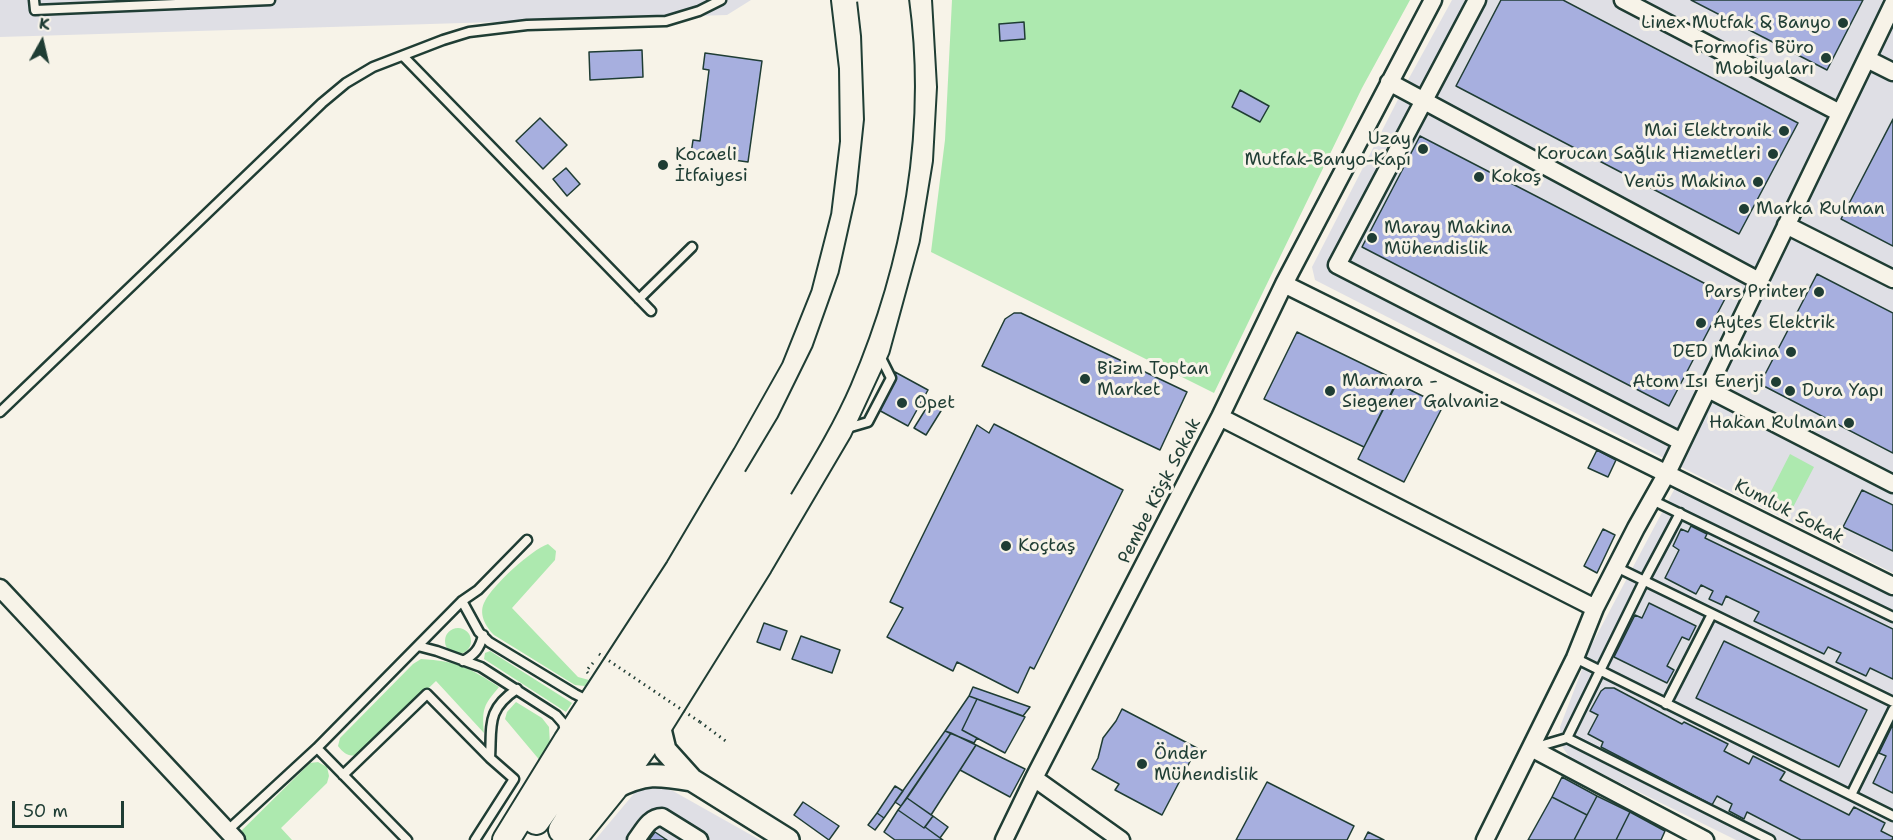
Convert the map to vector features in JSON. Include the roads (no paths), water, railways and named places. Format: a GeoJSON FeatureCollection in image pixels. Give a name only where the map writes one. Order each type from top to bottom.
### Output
{"type":"FeatureCollection","features":[{"type":"Feature","properties":{"kind":"main road"},"geometry":{"type":"LineString","coordinates":[[506,840],[567,741],[679,569],[795,369],[825,294],[845,216],[854,142],[853,68],[845,0]]}},
{"type":"Feature","properties":{"kind":"main road"},"geometry":{"type":"LineString","coordinates":[[854,0],[883,6],[903,3],[906,0]]}},
{"type":"Feature","properties":{"kind":"main road"},"geometry":{"type":"LineString","coordinates":[[555,840],[708,604],[768,483],[790,424],[825,353],[852,277],[870,196],[878,120],[875,35],[871,0]]}},
{"type":"Feature","properties":{"kind":"main road"},"geometry":{"type":"LineString","coordinates":[[523,840],[684,602],[768,483],[806,442],[837,381],[859,327],[874,278],[884,238],[899,150],[902,94],[895,0]]}},
{"type":"Feature","properties":{"kind":"main road"},"geometry":{"type":"LineString","coordinates":[[572,840],[614,788],[659,725],[759,565],[838,431],[876,349],[906,239],[919,160],[923,87],[918,0]]}},
{"type":"Feature","properties":{"kind":"main road"},"geometry":{"type":"LineString","coordinates":[[853,68],[866,57],[888,55],[910,64],[923,87]]}},
{"type":"Feature","properties":{"kind":"street","name":"Pembe Köşk Sokak"},"geometry":{"type":"LineString","coordinates":[[1004,840],[1220,417],[1284,284],[1433,0]]}},
{"type":"Feature","properties":{"kind":"street"},"geometry":{"type":"LineString","coordinates":[[1477,0],[1336,265],[1682,442]]}},
{"type":"Feature","properties":{"kind":"street"},"geometry":{"type":"LineString","coordinates":[[1623,0],[1840,113]]}},
{"type":"Feature","properties":{"kind":"street"},"geometry":{"type":"LineString","coordinates":[[1485,840],[1575,658],[1595,608],[1667,473],[1893,4]]}},
{"type":"Feature","properties":{"kind":"street"},"geometry":{"type":"LineString","coordinates":[[1867,59],[1893,72]]}},
{"type":"Feature","properties":{"kind":"street"},"geometry":{"type":"LineString","coordinates":[[1389,82],[1760,281]]}},
{"type":"Feature","properties":{"kind":"street"},"geometry":{"type":"LineString","coordinates":[[1786,225],[1893,279]]}},
{"type":"Feature","properties":{"kind":"street","name":"Kumluk Sokak"},"geometry":{"type":"LineString","coordinates":[[1284,284],[1893,586]]}},
{"type":"Feature","properties":{"kind":"street"},"geometry":{"type":"LineString","coordinates":[[1708,389],[1893,484]]}},
{"type":"Feature","properties":{"kind":"street"},"geometry":{"type":"LineString","coordinates":[[1220,417],[1595,608]]}},
{"type":"Feature","properties":{"kind":"street"},"geometry":{"type":"LineString","coordinates":[[0,588],[232,832],[248,840]]}},
{"type":"Feature","properties":{"kind":"street"},"geometry":{"type":"LineString","coordinates":[[659,725],[665,750],[692,780],[788,840]]}},
{"type":"Feature","properties":{"kind":"street"},"geometry":{"type":"LineString","coordinates":[[1532,748],[1705,840]]}},
{"type":"Feature","properties":{"kind":"street"},"geometry":{"type":"LineString","coordinates":[[614,788],[633,778],[647,775],[692,780]]}},
{"type":"Feature","properties":{"kind":"street"},"geometry":{"type":"LineString","coordinates":[[1034,778],[1121,840]]}},
{"type":"Feature","properties":{"kind":"street"},"geometry":{"type":"LineString","coordinates":[[636,840],[656,817],[668,820],[699,840]]}},
{"type":"Feature","properties":{"kind":"lane"},"geometry":{"type":"LineString","coordinates":[[34,0],[35,10],[270,0]]}},
{"type":"Feature","properties":{"kind":"lane"},"geometry":{"type":"LineString","coordinates":[[0,412],[322,103],[373,67],[469,32],[527,25],[666,21],[699,11],[721,0]]}},
{"type":"Feature","properties":{"kind":"lane"},"geometry":{"type":"LineString","coordinates":[[404,56],[651,311]]}},
{"type":"Feature","properties":{"kind":"lane"},"geometry":{"type":"LineString","coordinates":[[639,299],[692,247]]}},
{"type":"Feature","properties":{"kind":"lane"},"geometry":{"type":"LineString","coordinates":[[719,480],[746,456]]}},
{"type":"Feature","properties":{"kind":"lane"},"geometry":{"type":"LineString","coordinates":[[1652,500],[1893,617]]}},
{"type":"Feature","properties":{"kind":"lane"},"geometry":{"type":"LineString","coordinates":[[1567,738],[1680,513]]}},
{"type":"Feature","properties":{"kind":"lane"},"geometry":{"type":"LineString","coordinates":[[679,569],[688,534]]}},
{"type":"Feature","properties":{"kind":"lane"},"geometry":{"type":"LineString","coordinates":[[232,832],[527,540]]}},
{"type":"Feature","properties":{"kind":"lane"},"geometry":{"type":"LineString","coordinates":[[1616,567],[1893,702]]}},
{"type":"Feature","properties":{"kind":"lane"},"geometry":{"type":"LineString","coordinates":[[462,602],[473,622],[489,642],[575,694],[583,698],[595,699]]}},
{"type":"Feature","properties":{"kind":"lane"},"geometry":{"type":"LineString","coordinates":[[1666,704],[1712,614]]}},
{"type":"Feature","properties":{"kind":"lane"},"geometry":{"type":"LineString","coordinates":[[463,661],[476,651],[483,635]]}},
{"type":"Feature","properties":{"kind":"lane"},"geometry":{"type":"LineString","coordinates":[[418,646],[481,667],[518,689],[556,715],[566,730],[567,741]]}},
{"type":"Feature","properties":{"kind":"lane"},"geometry":{"type":"LineString","coordinates":[[1575,658],[1893,816]]}},
{"type":"Feature","properties":{"kind":"lane"},"geometry":{"type":"LineString","coordinates":[[490,758],[492,718],[496,708],[518,689]]}},
{"type":"Feature","properties":{"kind":"lane"},"geometry":{"type":"LineString","coordinates":[[343,774],[427,694],[514,779],[475,840]]}},
{"type":"Feature","properties":{"kind":"lane"},"geometry":{"type":"LineString","coordinates":[[1851,795],[1893,710]]}},
{"type":"Feature","properties":{"kind":"lane"},"geometry":{"type":"LineString","coordinates":[[1532,748],[1567,738],[1770,840]]}},
{"type":"Feature","properties":{"kind":"lane"},"geometry":{"type":"LineString","coordinates":[[317,748],[407,840]]}},
{"type":"Feature","properties":{"kind":"place","name":"Linex Mutfak & Banyo"},"geometry":{"type":"Point","coordinates":[1843,23]}},
{"type":"Feature","properties":{"kind":"place","name":"Formofis Büro Mobilyaları"},"geometry":{"type":"Point","coordinates":[1826,58]}},
{"type":"Feature","properties":{"kind":"place","name":"Mai Elektronik"},"geometry":{"type":"Point","coordinates":[1784,131]}},
{"type":"Feature","properties":{"kind":"place","name":"Uzay Mutfak-Banyo-Kapı"},"geometry":{"type":"Point","coordinates":[1423,149]}},
{"type":"Feature","properties":{"kind":"place","name":"Korucan Sağlık Hizmetleri"},"geometry":{"type":"Point","coordinates":[1773,154]}},
{"type":"Feature","properties":{"kind":"place","name":"Kocaeli İtfaiyesi"},"geometry":{"type":"Point","coordinates":[663,165]}},
{"type":"Feature","properties":{"kind":"place","name":"Kokoş"},"geometry":{"type":"Point","coordinates":[1479,177]}},
{"type":"Feature","properties":{"kind":"place","name":"Venüs Makina"},"geometry":{"type":"Point","coordinates":[1758,182]}},
{"type":"Feature","properties":{"kind":"place","name":"Marka Rulman"},"geometry":{"type":"Point","coordinates":[1744,209]}},
{"type":"Feature","properties":{"kind":"place","name":"Maray Makina Mühendislik"},"geometry":{"type":"Point","coordinates":[1372,238]}},
{"type":"Feature","properties":{"kind":"place","name":"Pars Printer"},"geometry":{"type":"Point","coordinates":[1819,292]}},
{"type":"Feature","properties":{"kind":"place","name":"Aytes Elektrik"},"geometry":{"type":"Point","coordinates":[1701,323]}},
{"type":"Feature","properties":{"kind":"place","name":"DED Makina"},"geometry":{"type":"Point","coordinates":[1791,352]}},
{"type":"Feature","properties":{"kind":"place","name":"Bizim Toptan Market"},"geometry":{"type":"Point","coordinates":[1085,379]}},
{"type":"Feature","properties":{"kind":"place","name":"Atom Isı Enerji"},"geometry":{"type":"Point","coordinates":[1776,382]}},
{"type":"Feature","properties":{"kind":"place","name":"Marmara - Siegener Galvaniz"},"geometry":{"type":"Point","coordinates":[1330,391]}},
{"type":"Feature","properties":{"kind":"place","name":"Dura Yapı"},"geometry":{"type":"Point","coordinates":[1790,391]}},
{"type":"Feature","properties":{"kind":"place","name":"Opet"},"geometry":{"type":"Point","coordinates":[902,403]}},
{"type":"Feature","properties":{"kind":"place","name":"Hakan Rulman"},"geometry":{"type":"Point","coordinates":[1849,423]}},
{"type":"Feature","properties":{"kind":"place","name":"Koçtaş"},"geometry":{"type":"Point","coordinates":[1006,546]}},
{"type":"Feature","properties":{"kind":"place","name":"Önder Mühendislik"},"geometry":{"type":"Point","coordinates":[1142,764]}}]}
